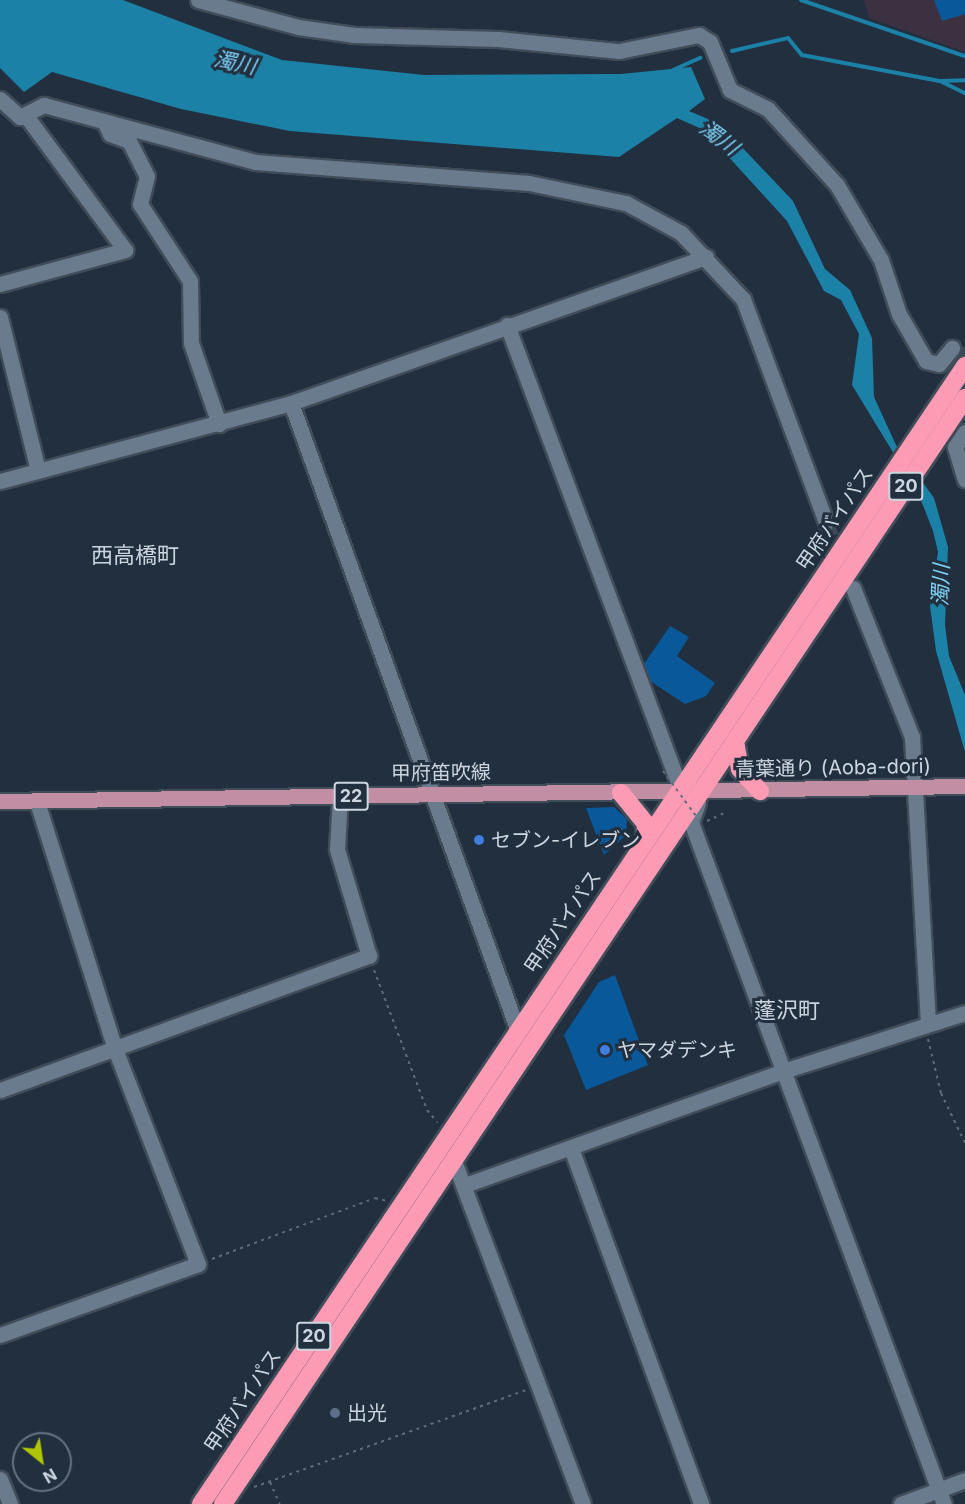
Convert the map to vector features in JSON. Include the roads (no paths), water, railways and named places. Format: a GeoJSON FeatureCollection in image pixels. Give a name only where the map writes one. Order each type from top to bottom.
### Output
{"type":"FeatureCollection","features":[{"type":"Feature","properties":{"kind":"highway","name":"甲府バイパス"},"geometry":{"type":"LineString","coordinates":[[201,1504],[965,366]]}},
{"type":"Feature","properties":{"kind":"highway","name":"甲府バイパス"},"geometry":{"type":"LineString","coordinates":[[225,1502],[965,399]]}},
{"type":"Feature","properties":{"kind":"highway"},"geometry":{"type":"LineString","coordinates":[[735,741],[740,770],[760,791]]}},
{"type":"Feature","properties":{"kind":"highway"},"geometry":{"type":"LineString","coordinates":[[621,793],[646,824],[645,841]]}},
{"type":"Feature","properties":{"kind":"main road","name":"青葉通り (Aoba-dori)"},"geometry":{"type":"LineString","coordinates":[[702,791],[965,786]]}},
{"type":"Feature","properties":{"kind":"main road","name":"甲府笛吹線"},"geometry":{"type":"LineString","coordinates":[[0,801],[429,793],[702,791]]}},
{"type":"Feature","properties":{"kind":"street"},"geometry":{"type":"LineString","coordinates":[[198,0],[298,27],[354,35],[498,39],[620,51],[699,35],[710,42],[730,90],[768,109],[837,185],[881,260],[899,314],[926,361],[939,364],[952,348]]}},
{"type":"Feature","properties":{"kind":"street"},"geometry":{"type":"LineString","coordinates":[[0,99],[27,117],[125,250],[0,284]]}},
{"type":"Feature","properties":{"kind":"street"},"geometry":{"type":"LineString","coordinates":[[27,117],[44,105],[255,162],[529,183],[626,203],[681,233],[743,298],[826,522]]}},
{"type":"Feature","properties":{"kind":"street"},"geometry":{"type":"LineString","coordinates":[[104,121],[110,134],[129,141],[147,176],[140,204],[190,281],[191,343],[219,424]]}},
{"type":"Feature","properties":{"kind":"street"},"geometry":{"type":"LineString","coordinates":[[0,481],[291,403],[706,257]]}},
{"type":"Feature","properties":{"kind":"street"},"geometry":{"type":"LineString","coordinates":[[0,317],[38,471]]}},
{"type":"Feature","properties":{"kind":"street"},"geometry":{"type":"LineString","coordinates":[[507,326],[681,790]]}},
{"type":"Feature","properties":{"kind":"street"},"geometry":{"type":"LineString","coordinates":[[291,403],[429,793],[518,1031]]}},
{"type":"Feature","properties":{"kind":"street"},"geometry":{"type":"LineString","coordinates":[[965,432],[955,447],[965,479]]}},
{"type":"Feature","properties":{"kind":"street"},"geometry":{"type":"LineString","coordinates":[[853,588],[912,737],[919,786],[917,907],[933,1021]]}},
{"type":"Feature","properties":{"kind":"street"},"geometry":{"type":"LineString","coordinates":[[702,791],[692,822],[942,1497]]}},
{"type":"Feature","properties":{"kind":"street"},"geometry":{"type":"LineString","coordinates":[[0,1090],[369,956],[338,849],[340,796]]}},
{"type":"Feature","properties":{"kind":"street"},"geometry":{"type":"LineString","coordinates":[[0,1335],[198,1264],[115,1050],[36,801]]}},
{"type":"Feature","properties":{"kind":"street"},"geometry":{"type":"LineString","coordinates":[[465,1185],[783,1071],[933,1021],[965,1013]]}},
{"type":"Feature","properties":{"kind":"street"},"geometry":{"type":"LineString","coordinates":[[571,1148],[701,1504]]}},
{"type":"Feature","properties":{"kind":"street"},"geometry":{"type":"LineString","coordinates":[[452,1164],[465,1185],[537,1386],[583,1504]]}},
{"type":"Feature","properties":{"kind":"street"},"geometry":{"type":"LineString","coordinates":[[0,1479],[10,1504]]}},
{"type":"Feature","properties":{"kind":"street"},"geometry":{"type":"LineString","coordinates":[[901,1504],[942,1497],[965,1480]]}},
{"type":"Feature","properties":{"kind":"water","name":"濁川"},"geometry":{"type":"Polygon","coordinates":[[[0,0],[123,0],[282,60],[424,75],[621,74],[691,67],[705,99],[689,111],[720,124],[793,201],[825,269],[850,290],[872,338],[874,397],[896,445],[934,498],[948,547],[945,625],[949,656],[965,695],[965,752],[936,651],[930,606],[938,552],[933,531],[919,495],[852,385],[859,334],[841,300],[824,291],[787,221],[704,130],[677,118],[619,157],[290,131],[181,109],[52,72],[24,92],[0,68],[0,0]]]}},
{"type":"Feature","properties":{"kind":"waterway"},"geometry":{"type":"LineString","coordinates":[[801,0],[965,56]]}},
{"type":"Feature","properties":{"kind":"waterway"},"geometry":{"type":"LineString","coordinates":[[732,51],[788,38],[802,55],[940,81],[965,93]]}},
{"type":"Feature","properties":{"kind":"waterway"},"geometry":{"type":"LineString","coordinates":[[673,70],[700,58]]}},
{"type":"Feature","properties":{"kind":"waterway"},"geometry":{"type":"LineString","coordinates":[[942,81],[965,80]]}},
{"type":"Feature","properties":{"kind":"tunnel"},"geometry":{"type":"LineString","coordinates":[[952,348],[965,356]]}},
{"type":"Feature","properties":{"kind":"tunnel"},"geometry":{"type":"LineString","coordinates":[[826,522],[842,561]]}},
{"type":"Feature","properties":{"kind":"place","name":"セブン-イレブン"},"geometry":{"type":"Point","coordinates":[479,840]}},
{"type":"Feature","properties":{"kind":"place","name":"ヤマダデンキ"},"geometry":{"type":"Point","coordinates":[605,1050]}},
{"type":"Feature","properties":{"kind":"place","name":"出光"},"geometry":{"type":"Point","coordinates":[335,1413]}},
{"type":"Feature","properties":{"kind":"district","name":"西高橋町"},"geometry":{"type":"Point","coordinates":[135,556]}},
{"type":"Feature","properties":{"kind":"district","name":"蓬沢町"},"geometry":{"type":"Point","coordinates":[787,1011]}}]}
